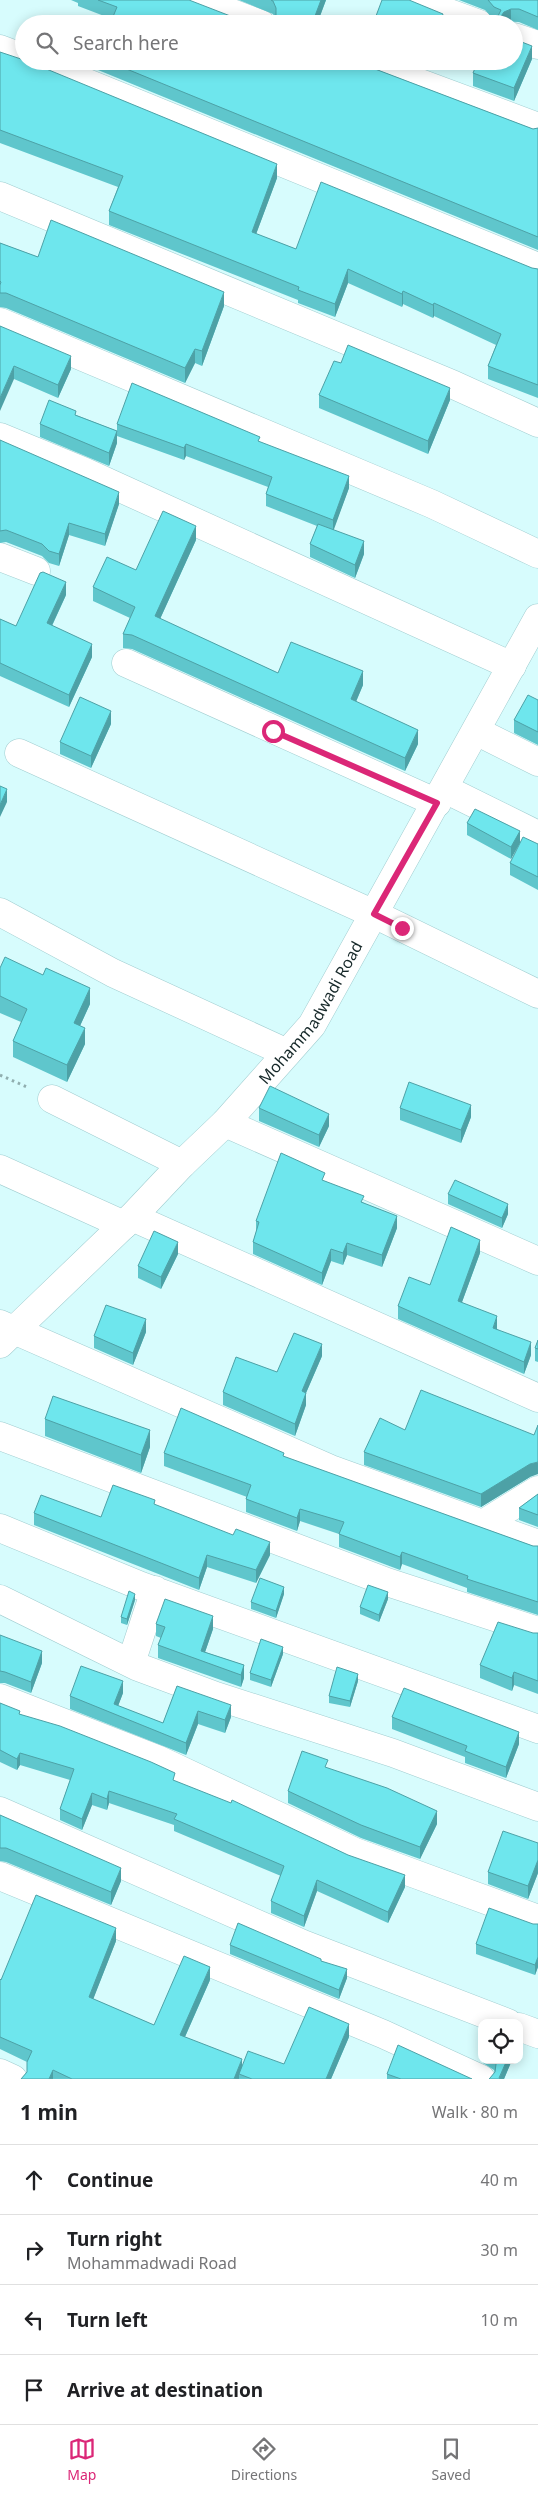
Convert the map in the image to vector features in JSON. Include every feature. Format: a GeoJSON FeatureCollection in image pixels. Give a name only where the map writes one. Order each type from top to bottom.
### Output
{"type":"FeatureCollection","features":[{"type":"Feature","properties":{"kind":"street"},"geometry":{"type":"LineString","coordinates":[[197,0],[236,15]]}},
{"type":"Feature","properties":{"kind":"street"},"geometry":{"type":"LineString","coordinates":[[414,0],[455,15]]}},
{"type":"Feature","properties":{"kind":"street"},"geometry":{"type":"LineString","coordinates":[[523,40],[538,45]]}},
{"type":"Feature","properties":{"kind":"street"},"geometry":{"type":"LineString","coordinates":[[0,48],[15,54]]}},
{"type":"Feature","properties":{"kind":"street"},"geometry":{"type":"LineString","coordinates":[[55,70],[538,267]]}},
{"type":"Feature","properties":{"kind":"street"},"geometry":{"type":"LineString","coordinates":[[385,70],[538,127]]}},
{"type":"Feature","properties":{"kind":"street"},"geometry":{"type":"LineString","coordinates":[[0,196],[454,384],[538,423]]}},
{"type":"Feature","properties":{"kind":"street"},"geometry":{"type":"LineString","coordinates":[[0,322],[432,504],[538,554]]}},
{"type":"Feature","properties":{"kind":"street"},"geometry":{"type":"LineString","coordinates":[[0,437],[85,472],[512,666]]}},
{"type":"Feature","properties":{"kind":"street"},"geometry":{"type":"LineString","coordinates":[[0,557],[36,571]]}},
{"type":"Feature","properties":{"kind":"street","name":"Mohammadwadi Road"},"geometry":{"type":"LineString","coordinates":[[5,1333],[128,1221],[182,1164],[225,1123],[312,1024],[441,796],[538,618]]}},
{"type":"Feature","properties":{"kind":"street"},"geometry":{"type":"LineString","coordinates":[[126,663],[538,835]]}},
{"type":"Feature","properties":{"kind":"street"},"geometry":{"type":"LineString","coordinates":[[476,731],[538,762]]}},
{"type":"Feature","properties":{"kind":"street"},"geometry":{"type":"LineString","coordinates":[[19,753],[374,914],[538,994]]}},
{"type":"Feature","properties":{"kind":"street"},"geometry":{"type":"LineString","coordinates":[[0,912],[113,973],[287,1053]]}},
{"type":"Feature","properties":{"kind":"street"},"geometry":{"type":"LineString","coordinates":[[52,1099],[182,1164]]}},
{"type":"Feature","properties":{"kind":"street"},"geometry":{"type":"LineString","coordinates":[[225,1123],[538,1260]]}},
{"type":"Feature","properties":{"kind":"street"},"geometry":{"type":"LineString","coordinates":[[0,1168],[128,1221],[538,1398]]}},
{"type":"Feature","properties":{"kind":"street"},"geometry":{"type":"LineString","coordinates":[[5,1333],[333,1470],[538,1544]]}},
{"type":"Feature","properties":{"kind":"street"},"geometry":{"type":"LineString","coordinates":[[0,1436],[387,1582],[538,1631]]}},
{"type":"Feature","properties":{"kind":"street"},"geometry":{"type":"LineString","coordinates":[[483,1524],[538,1490]]}},
{"type":"Feature","properties":{"kind":"street"},"geometry":{"type":"LineString","coordinates":[[0,1528],[140,1586],[538,1729]]}},
{"type":"Feature","properties":{"kind":"street"},"geometry":{"type":"LineString","coordinates":[[132,1663],[155,1590]]}},
{"type":"Feature","properties":{"kind":"street"},"geometry":{"type":"LineString","coordinates":[[0,1599],[132,1663],[216,1696],[393,1753],[538,1807]]}},
{"type":"Feature","properties":{"kind":"street"},"geometry":{"type":"LineString","coordinates":[[0,1698],[157,1759],[356,1852],[538,1919]]}},
{"type":"Feature","properties":{"kind":"street"},"geometry":{"type":"LineString","coordinates":[[0,1811],[303,1944],[498,2019]]}},
{"type":"Feature","properties":{"kind":"street"},"geometry":{"type":"LineString","coordinates":[[0,1876],[383,2034],[482,2079]]}},
{"type":"Feature","properties":{"kind":"street"},"geometry":{"type":"LineString","coordinates":[[523,2028],[538,2034]]}},
{"type":"Feature","properties":{"kind":"street"},"geometry":{"type":"LineString","coordinates":[[0,2073],[13,2079]]}},
{"type":"Feature","properties":{"kind":"building"},"geometry":{"type":"Polygon","coordinates":[[[98,0],[189,0],[228,15],[114,15],[117,7],[98,0]]]}},
{"type":"Feature","properties":{"kind":"building"},"geometry":{"type":"Polygon","coordinates":[[[271,0],[321,0],[315,15],[276,15],[273,1],[271,0]]]}},
{"type":"Feature","properties":{"kind":"building"},"geometry":{"type":"Polygon","coordinates":[[[382,0],[409,0],[443,14],[443,15],[376,15],[382,0]]]}},
{"type":"Feature","properties":{"kind":"building"},"geometry":{"type":"Polygon","coordinates":[[[488,0],[538,0],[538,17],[519,9],[511,9],[498,15],[501,10],[494,7],[488,0]]]}},
{"type":"Feature","properties":{"kind":"building"},"geometry":{"type":"Polygon","coordinates":[[[523,42],[532,46],[523,67],[523,42]]]}},
{"type":"Feature","properties":{"kind":"building"},"geometry":{"type":"Polygon","coordinates":[[[0,52],[15,57],[15,70],[49,70],[277,164],[252,232],[296,249],[321,182],[538,269],[538,385],[488,366],[501,334],[434,303],[433,305],[403,291],[402,294],[348,269],[335,304],[298,290],[299,287],[109,211],[123,176],[0,130],[0,52]]]}},
{"type":"Feature","properties":{"kind":"building"},"geometry":{"type":"Polygon","coordinates":[[[129,70],[378,70],[533,129],[538,128],[538,237],[129,70]]]}},
{"type":"Feature","properties":{"kind":"building"},"geometry":{"type":"Polygon","coordinates":[[[474,70],[522,70],[514,88],[473,73],[474,70]]]}},
{"type":"Feature","properties":{"kind":"building"},"geometry":{"type":"Polygon","coordinates":[[[51,220],[224,292],[202,351],[195,349],[185,368],[6,293],[0,293],[0,243],[38,257],[51,220]]]}},
{"type":"Feature","properties":{"kind":"building"},"geometry":{"type":"Polygon","coordinates":[[[0,326],[71,356],[58,385],[14,366],[0,398],[0,326]]]}},
{"type":"Feature","properties":{"kind":"building"},"geometry":{"type":"Polygon","coordinates":[[[348,345],[450,388],[428,441],[319,395],[334,361],[341,363],[348,345]]]}},
{"type":"Feature","properties":{"kind":"building"},"geometry":{"type":"Polygon","coordinates":[[[132,383],[260,437],[258,441],[349,476],[333,520],[266,494],[272,477],[186,444],[184,448],[117,424],[132,383]]]}},
{"type":"Feature","properties":{"kind":"building"},"geometry":{"type":"Polygon","coordinates":[[[49,400],[76,411],[75,415],[117,431],[109,453],[40,424],[49,400]]]}},
{"type":"Feature","properties":{"kind":"building"},"geometry":{"type":"Polygon","coordinates":[[[0,440],[119,492],[105,534],[69,523],[59,554],[49,551],[42,544],[6,530],[0,531],[0,440]]]}},
{"type":"Feature","properties":{"kind":"building"},"geometry":{"type":"Polygon","coordinates":[[[163,511],[196,526],[155,616],[278,673],[291,642],[363,671],[351,699],[418,730],[405,758],[132,635],[123,634],[135,607],[93,587],[107,557],[136,570],[163,511]]]}},
{"type":"Feature","properties":{"kind":"building"},"geometry":{"type":"Polygon","coordinates":[[[318,524],[364,541],[355,565],[310,544],[318,524]]]}},
{"type":"Feature","properties":{"kind":"building"},"geometry":{"type":"Polygon","coordinates":[[[43,572],[66,582],[47,623],[92,644],[69,695],[0,663],[0,619],[16,626],[40,573],[43,572]]]}},
{"type":"Feature","properties":{"kind":"building"},"geometry":{"type":"Polygon","coordinates":[[[528,695],[538,700],[538,732],[514,720],[528,695]]]}},
{"type":"Feature","properties":{"kind":"building"},"geometry":{"type":"Polygon","coordinates":[[[80,697],[111,711],[91,756],[60,742],[80,697]]]}},
{"type":"Feature","properties":{"kind":"building"},"geometry":{"type":"Polygon","coordinates":[[[0,786],[7,789],[0,805],[0,786]]]}},
{"type":"Feature","properties":{"kind":"building"},"geometry":{"type":"Polygon","coordinates":[[[475,809],[520,831],[511,847],[467,823],[475,809]]]}},
{"type":"Feature","properties":{"kind":"building"},"geometry":{"type":"Polygon","coordinates":[[[523,837],[538,844],[538,877],[510,863],[523,837]]]}},
{"type":"Feature","properties":{"kind":"building"},"geometry":{"type":"Polygon","coordinates":[[[5,957],[43,975],[46,968],[90,988],[74,1023],[85,1028],[67,1065],[13,1041],[27,1009],[0,996],[0,968],[5,957]]]}},
{"type":"Feature","properties":{"kind":"building"},"geometry":{"type":"Polygon","coordinates":[[[409,1082],[471,1105],[461,1130],[400,1108],[409,1082]]]}},
{"type":"Feature","properties":{"kind":"building"},"geometry":{"type":"Polygon","coordinates":[[[270,1086],[329,1114],[319,1135],[259,1108],[270,1086]]]}},
{"type":"Feature","properties":{"kind":"building"},"geometry":{"type":"Polygon","coordinates":[[[281,1153],[325,1173],[322,1180],[364,1196],[361,1202],[397,1216],[382,1255],[347,1243],[343,1253],[331,1249],[322,1273],[253,1242],[259,1222],[256,1221],[281,1153]]]}},
{"type":"Feature","properties":{"kind":"building"},"geometry":{"type":"Polygon","coordinates":[[[455,1180],[508,1204],[502,1218],[448,1194],[455,1180]]]}},
{"type":"Feature","properties":{"kind":"building"},"geometry":{"type":"Polygon","coordinates":[[[451,1227],[480,1240],[458,1301],[497,1316],[493,1328],[531,1342],[524,1362],[398,1306],[409,1277],[430,1285],[451,1227]]]}},
{"type":"Feature","properties":{"kind":"building"},"geometry":{"type":"Polygon","coordinates":[[[154,1231],[178,1242],[161,1277],[138,1266],[154,1231]]]}},
{"type":"Feature","properties":{"kind":"building"},"geometry":{"type":"Polygon","coordinates":[[[106,1305],[146,1319],[133,1353],[94,1336],[106,1305]]]}},
{"type":"Feature","properties":{"kind":"building"},"geometry":{"type":"Polygon","coordinates":[[[294,1333],[322,1344],[302,1391],[306,1393],[295,1424],[223,1392],[236,1357],[277,1372],[294,1333]]]}},
{"type":"Feature","properties":{"kind":"building"},"geometry":{"type":"Polygon","coordinates":[[[421,1390],[534,1435],[538,1425],[538,1462],[530,1464],[481,1494],[364,1452],[380,1418],[405,1430],[421,1390]]]}},
{"type":"Feature","properties":{"kind":"building"},"geometry":{"type":"Polygon","coordinates":[[[53,1396],[150,1430],[141,1455],[45,1419],[53,1396]]]}},
{"type":"Feature","properties":{"kind":"building"},"geometry":{"type":"Polygon","coordinates":[[[181,1408],[284,1453],[283,1456],[533,1546],[538,1546],[538,1602],[467,1579],[468,1576],[402,1552],[400,1557],[339,1534],[344,1522],[300,1509],[297,1518],[246,1499],[251,1485],[164,1453],[181,1408]]]}},
{"type":"Feature","properties":{"kind":"building"},"geometry":{"type":"Polygon","coordinates":[[[113,1485],[155,1500],[154,1504],[233,1535],[236,1529],[270,1542],[256,1570],[207,1555],[199,1578],[34,1513],[41,1495],[101,1517],[113,1485]]]}},
{"type":"Feature","properties":{"kind":"building"},"geometry":{"type":"Polygon","coordinates":[[[538,1494],[538,1515],[519,1508],[538,1494]]]}},
{"type":"Feature","properties":{"kind":"building"},"geometry":{"type":"Polygon","coordinates":[[[260,1578],[284,1587],[276,1611],[251,1602],[260,1578]]]}},
{"type":"Feature","properties":{"kind":"building"},"geometry":{"type":"Polygon","coordinates":[[[368,1585],[388,1592],[379,1615],[360,1607],[368,1585]]]}},
{"type":"Feature","properties":{"kind":"building"},"geometry":{"type":"Polygon","coordinates":[[[129,1591],[135,1594],[127,1619],[121,1617],[129,1591]]]}},
{"type":"Feature","properties":{"kind":"building"},"geometry":{"type":"Polygon","coordinates":[[[165,1599],[213,1616],[201,1651],[244,1665],[241,1675],[158,1645],[165,1627],[156,1624],[165,1599]]]}},
{"type":"Feature","properties":{"kind":"building"},"geometry":{"type":"Polygon","coordinates":[[[498,1622],[538,1633],[538,1681],[514,1672],[512,1678],[480,1665],[498,1622]]]}},
{"type":"Feature","properties":{"kind":"building"},"geometry":{"type":"Polygon","coordinates":[[[0,1635],[42,1651],[31,1682],[0,1671],[0,1635]]]}},
{"type":"Feature","properties":{"kind":"building"},"geometry":{"type":"Polygon","coordinates":[[[261,1639],[283,1647],[271,1680],[250,1673],[261,1639]]]}},
{"type":"Feature","properties":{"kind":"building"},"geometry":{"type":"Polygon","coordinates":[[[81,1666],[123,1681],[114,1704],[163,1723],[177,1686],[231,1705],[225,1720],[198,1711],[186,1743],[70,1696],[81,1666]]]}},
{"type":"Feature","properties":{"kind":"building"},"geometry":{"type":"Polygon","coordinates":[[[337,1667],[358,1674],[350,1701],[329,1696],[337,1667]]]}},
{"type":"Feature","properties":{"kind":"building"},"geometry":{"type":"Polygon","coordinates":[[[404,1688],[519,1732],[506,1767],[465,1751],[467,1746],[392,1717],[404,1688]]]}},
{"type":"Feature","properties":{"kind":"building"},"geometry":{"type":"Polygon","coordinates":[[[0,1703],[20,1711],[19,1714],[60,1726],[151,1762],[175,1773],[173,1780],[231,1803],[232,1800],[348,1855],[405,1875],[388,1912],[317,1880],[304,1916],[271,1901],[284,1866],[174,1819],[177,1814],[109,1791],[107,1799],[92,1793],[82,1819],[60,1809],[74,1769],[20,1753],[17,1759],[0,1750],[0,1703]]]}},
{"type":"Feature","properties":{"kind":"building"},"geometry":{"type":"Polygon","coordinates":[[[302,1751],[328,1760],[325,1767],[387,1788],[437,1811],[420,1847],[361,1825],[288,1791],[302,1751]]]}},
{"type":"Feature","properties":{"kind":"building"},"geometry":{"type":"Polygon","coordinates":[[[0,1815],[121,1868],[111,1892],[6,1848],[0,1848],[0,1815]]]}},
{"type":"Feature","properties":{"kind":"building"},"geometry":{"type":"Polygon","coordinates":[[[503,1831],[538,1843],[538,1860],[528,1886],[488,1872],[503,1831]]]}},
{"type":"Feature","properties":{"kind":"building"},"geometry":{"type":"Polygon","coordinates":[[[36,1895],[116,1928],[89,1997],[154,2025],[184,1956],[210,1967],[180,2035],[242,2059],[234,2079],[72,2079],[53,2070],[49,2079],[21,2079],[27,2072],[27,2062],[32,2051],[0,2037],[0,1979],[36,1895]]]}},
{"type":"Feature","properties":{"kind":"building"},"geometry":{"type":"Polygon","coordinates":[[[489,1908],[533,1924],[538,1924],[538,1957],[535,1965],[476,1944],[489,1908]]]}},
{"type":"Feature","properties":{"kind":"building"},"geometry":{"type":"Polygon","coordinates":[[[238,1923],[321,1959],[321,1961],[347,1969],[339,1990],[230,1945],[238,1923]]]}},
{"type":"Feature","properties":{"kind":"building"},"geometry":{"type":"Polygon","coordinates":[[[309,2007],[349,2024],[326,2079],[252,2079],[239,2074],[248,2051],[284,2064],[309,2007]]]}},
{"type":"Feature","properties":{"kind":"building"},"geometry":{"type":"Polygon","coordinates":[[[398,2045],[472,2079],[401,2079],[387,2074],[398,2045]]]}},
{"type":"Feature","properties":{"kind":"building"},"geometry":{"type":"Polygon","coordinates":[[[496,2064],[505,2064],[499,2078],[501,2079],[489,2079],[495,2072],[496,2064]]]}},
{"type":"Feature","properties":{"kind":"route"},"geometry":{"type":"LineString","coordinates":[[273,731],[437,803],[374,914],[402,928]]}}]}
